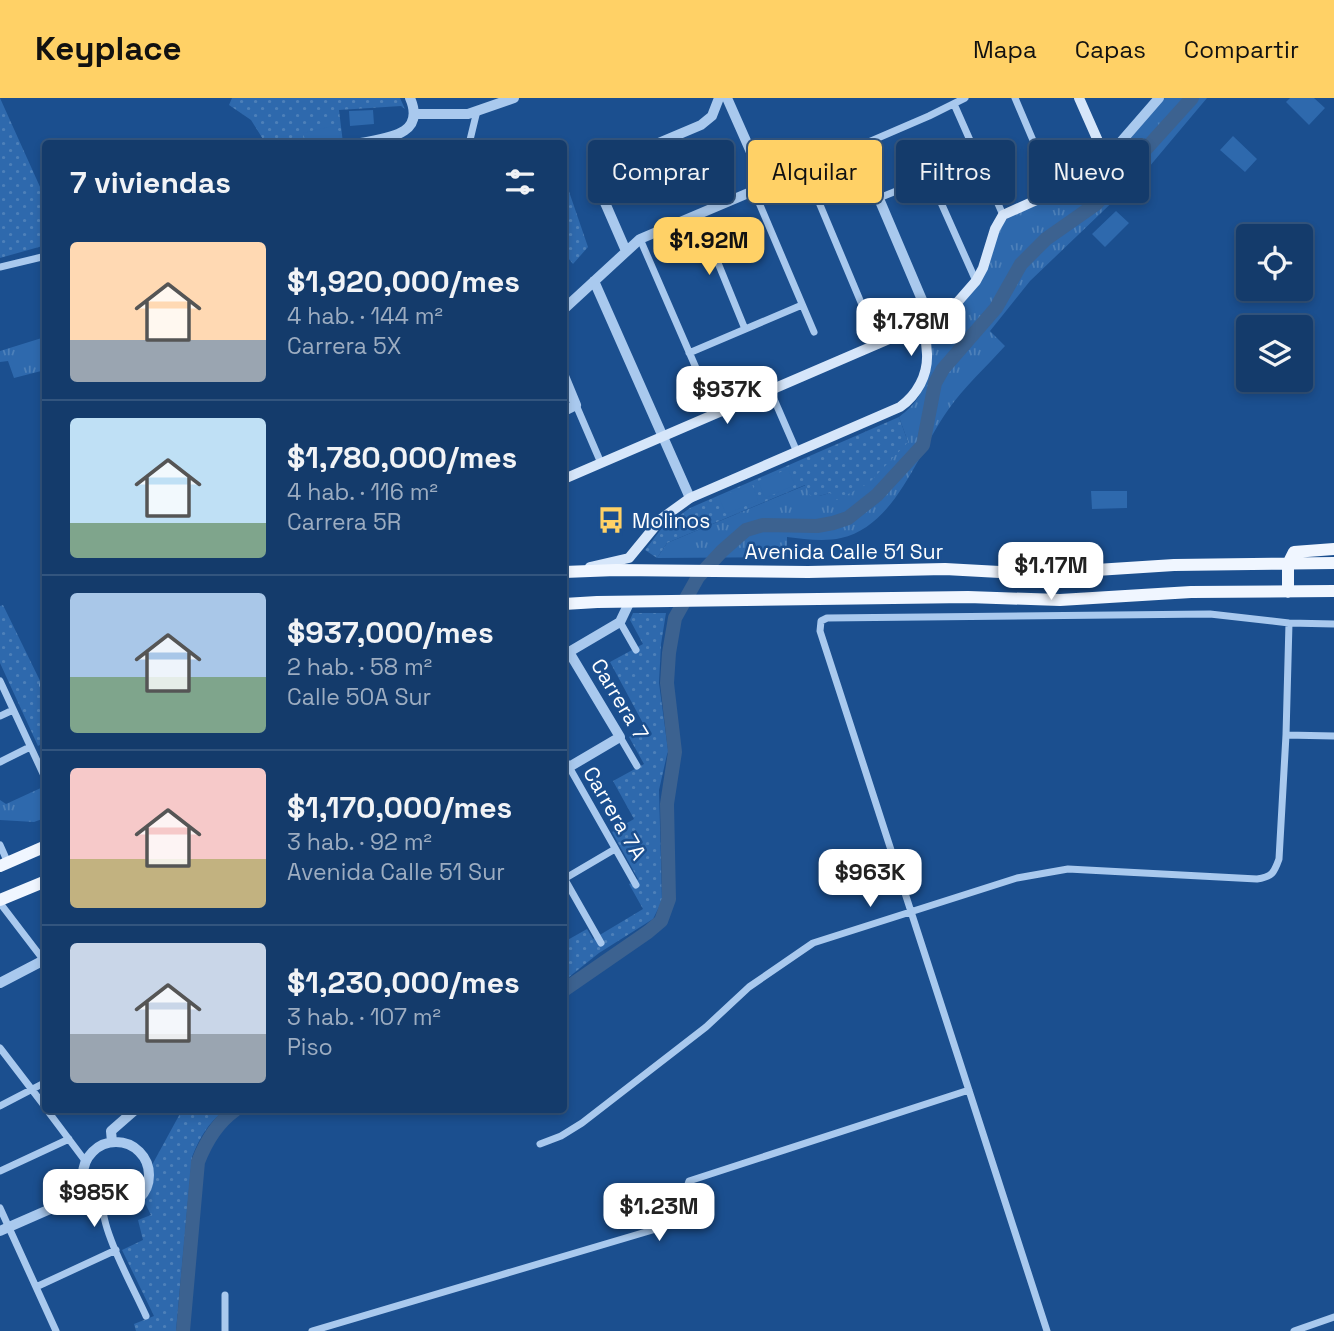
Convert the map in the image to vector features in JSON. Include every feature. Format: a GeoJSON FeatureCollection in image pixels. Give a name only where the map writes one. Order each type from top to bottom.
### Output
{"type":"FeatureCollection","features":[{"type":"Feature","properties":{"kind":"main road"},"geometry":{"type":"LineString","coordinates":[[1079,98],[1098,140]]}},
{"type":"Feature","properties":{"kind":"main road"},"geometry":{"type":"LineString","coordinates":[[567,478],[931,321],[955,305],[976,281],[986,261],[995,229],[1003,215],[1030,203]]}},
{"type":"Feature","properties":{"kind":"main road"},"geometry":{"type":"LineString","coordinates":[[567,571],[627,559],[661,519],[690,498],[894,411],[913,396],[923,377],[927,360],[926,332],[931,321]]}},
{"type":"Feature","properties":{"kind":"main road"},"geometry":{"type":"LineString","coordinates":[[1288,592],[1290,555],[1299,550],[1334,549]]}},
{"type":"Feature","properties":{"kind":"main road","name":"Avenida Calle 51 Sur"},"geometry":{"type":"LineString","coordinates":[[567,572],[945,569],[1034,573],[1174,565],[1334,563]]}},
{"type":"Feature","properties":{"kind":"main road"},"geometry":{"type":"LineString","coordinates":[[567,604],[968,597],[1060,600],[1191,592],[1334,591]]}},
{"type":"Feature","properties":{"kind":"main road"},"geometry":{"type":"LineString","coordinates":[[4,864],[42,848]]}},
{"type":"Feature","properties":{"kind":"main road"},"geometry":{"type":"LineString","coordinates":[[0,902],[42,883]]}},
{"type":"Feature","properties":{"kind":"street"},"geometry":{"type":"LineString","coordinates":[[373,140],[398,134],[412,125],[415,114],[410,98]]}},
{"type":"Feature","properties":{"kind":"street"},"geometry":{"type":"LineString","coordinates":[[415,114],[457,115],[477,111],[492,102],[514,98]]}},
{"type":"Feature","properties":{"kind":"street"},"geometry":{"type":"LineString","coordinates":[[626,251],[596,182],[596,172],[604,166],[701,125],[712,116],[719,98]]}},
{"type":"Feature","properties":{"kind":"street"},"geometry":{"type":"LineString","coordinates":[[727,98],[748,145]]}},
{"type":"Feature","properties":{"kind":"street"},"geometry":{"type":"LineString","coordinates":[[873,140],[964,98]]}},
{"type":"Feature","properties":{"kind":"street"},"geometry":{"type":"LineString","coordinates":[[1015,98],[1033,140]]}},
{"type":"Feature","properties":{"kind":"street"},"geometry":{"type":"LineString","coordinates":[[1123,140],[1159,98]]}},
{"type":"Feature","properties":{"kind":"street"},"geometry":{"type":"LineString","coordinates":[[954,104],[970,140]]}},
{"type":"Feature","properties":{"kind":"street"},"geometry":{"type":"LineString","coordinates":[[470,140],[477,111]]}},
{"type":"Feature","properties":{"kind":"street"},"geometry":{"type":"LineString","coordinates":[[567,306],[640,239],[748,193]]}},
{"type":"Feature","properties":{"kind":"street"},"geometry":{"type":"LineString","coordinates":[[759,203],[814,332]]}},
{"type":"Feature","properties":{"kind":"street"},"geometry":{"type":"LineString","coordinates":[[819,203],[878,343]]}},
{"type":"Feature","properties":{"kind":"street"},"geometry":{"type":"LineString","coordinates":[[881,203],[931,321]]}},
{"type":"Feature","properties":{"kind":"street"},"geometry":{"type":"LineString","coordinates":[[941,203],[976,281]]}},
{"type":"Feature","properties":{"kind":"street"},"geometry":{"type":"LineString","coordinates":[[998,203],[1003,215]]}},
{"type":"Feature","properties":{"kind":"street"},"geometry":{"type":"LineString","coordinates":[[698,214],[746,329]]}},
{"type":"Feature","properties":{"kind":"street"},"geometry":{"type":"LineString","coordinates":[[640,239],[716,414]]}},
{"type":"Feature","properties":{"kind":"street"},"geometry":{"type":"LineString","coordinates":[[0,267],[42,257]]}},
{"type":"Feature","properties":{"kind":"street"},"geometry":{"type":"LineString","coordinates":[[594,281],[690,498]]}},
{"type":"Feature","properties":{"kind":"street"},"geometry":{"type":"LineString","coordinates":[[689,353],[803,305]]}},
{"type":"Feature","properties":{"kind":"street"},"geometry":{"type":"LineString","coordinates":[[567,383],[601,463]]}},
{"type":"Feature","properties":{"kind":"street"},"geometry":{"type":"LineString","coordinates":[[770,390],[797,453]]}},
{"type":"Feature","properties":{"kind":"street"},"geometry":{"type":"LineString","coordinates":[[567,410],[576,405]]}},
{"type":"Feature","properties":{"kind":"street"},"geometry":{"type":"LineString","coordinates":[[567,653],[620,622],[630,601]]}},
{"type":"Feature","properties":{"kind":"street"},"geometry":{"type":"LineString","coordinates":[[1047,1331],[820,625],[824,619],[1210,614],[1289,623],[1334,624]]}},
{"type":"Feature","properties":{"kind":"street"},"geometry":{"type":"LineString","coordinates":[[620,622],[636,650]]}},
{"type":"Feature","properties":{"kind":"street"},"geometry":{"type":"LineString","coordinates":[[540,1144],[561,1136],[582,1123],[706,1027],[749,987],[813,943],[1017,878],[1068,869],[1257,879],[1270,877],[1275,872],[1279,859],[1289,623]]}},
{"type":"Feature","properties":{"kind":"street","name":"Carrera 7"},"geometry":{"type":"LineString","coordinates":[[567,656],[638,766]]}},
{"type":"Feature","properties":{"kind":"street"},"geometry":{"type":"LineString","coordinates":[[0,681],[42,772]]}},
{"type":"Feature","properties":{"kind":"street"},"geometry":{"type":"LineString","coordinates":[[0,716],[13,710]]}},
{"type":"Feature","properties":{"kind":"street"},"geometry":{"type":"LineString","coordinates":[[1286,735],[1334,736]]}},
{"type":"Feature","properties":{"kind":"street"},"geometry":{"type":"LineString","coordinates":[[567,764],[620,737]]}},
{"type":"Feature","properties":{"kind":"street"},"geometry":{"type":"LineString","coordinates":[[0,762],[30,747]]}},
{"type":"Feature","properties":{"kind":"street","name":"Carrera 7A"},"geometry":{"type":"LineString","coordinates":[[567,768],[636,885]]}},
{"type":"Feature","properties":{"kind":"street"},"geometry":{"type":"LineString","coordinates":[[0,845],[4,864]]}},
{"type":"Feature","properties":{"kind":"street"},"geometry":{"type":"LineString","coordinates":[[567,876],[615,849]]}},
{"type":"Feature","properties":{"kind":"street"},"geometry":{"type":"LineString","coordinates":[[567,883],[601,943]]}},
{"type":"Feature","properties":{"kind":"street"},"geometry":{"type":"LineString","coordinates":[[0,902],[42,956]]}},
{"type":"Feature","properties":{"kind":"street"},"geometry":{"type":"LineString","coordinates":[[0,983],[42,962]]}},
{"type":"Feature","properties":{"kind":"street"},"geometry":{"type":"LineString","coordinates":[[0,1048],[42,1104]]}},
{"type":"Feature","properties":{"kind":"street"},"geometry":{"type":"LineString","coordinates":[[0,1106],[42,1084]]}},
{"type":"Feature","properties":{"kind":"street"},"geometry":{"type":"LineString","coordinates":[[312,1331],[666,1226],[679,1211],[689,1181],[969,1090]]}},
{"type":"Feature","properties":{"kind":"street"},"geometry":{"type":"LineString","coordinates":[[49,1113],[86,1162]]}},
{"type":"Feature","properties":{"kind":"street"},"geometry":{"type":"LineString","coordinates":[[112,1142],[111,1131],[132,1113]]}},
{"type":"Feature","properties":{"kind":"street"},"geometry":{"type":"LineString","coordinates":[[0,1171],[69,1139]]}},
{"type":"Feature","properties":{"kind":"street"},"geometry":{"type":"LineString","coordinates":[[112,1142],[130,1145],[144,1157],[149,1174],[144,1192],[130,1205],[103,1205],[89,1192],[84,1174],[86,1162],[99,1147],[112,1142]]}},
{"type":"Feature","properties":{"kind":"street"},"geometry":{"type":"LineString","coordinates":[[4,1229],[89,1192]]}},
{"type":"Feature","properties":{"kind":"street"},"geometry":{"type":"LineString","coordinates":[[103,1205],[103,1214],[116,1250],[146,1316]]}},
{"type":"Feature","properties":{"kind":"street"},"geometry":{"type":"LineString","coordinates":[[0,1208],[4,1229],[36,1287],[56,1331]]}},
{"type":"Feature","properties":{"kind":"street"},"geometry":{"type":"LineString","coordinates":[[36,1287],[116,1250]]}},
{"type":"Feature","properties":{"kind":"street"},"geometry":{"type":"LineString","coordinates":[[225,1295],[225,1331]]}},
{"type":"Feature","properties":{"kind":"street"},"geometry":{"type":"LineString","coordinates":[[1294,1331],[1334,1317]]}},
{"type":"Feature","properties":{"kind":"green space"},"geometry":{"type":"Polygon","coordinates":[[[0,98],[42,191],[42,246],[0,258],[0,98]]]}},
{"type":"Feature","properties":{"kind":"green space"},"geometry":{"type":"Polygon","coordinates":[[[232,98],[400,98],[405,109],[401,106],[339,110],[343,140],[264,140],[251,120],[229,105],[232,98]]]}},
{"type":"Feature","properties":{"kind":"green space"},"geometry":{"type":"Polygon","coordinates":[[[1164,98],[1207,98],[1149,167],[1149,140],[1129,140],[1164,98]]]}},
{"type":"Feature","properties":{"kind":"green space"},"geometry":{"type":"Polygon","coordinates":[[[1290,98],[1314,98],[1325,108],[1309,125],[1286,102],[1290,98]]]}},
{"type":"Feature","properties":{"kind":"green space"},"geometry":{"type":"Polygon","coordinates":[[[373,110],[374,124],[350,126],[349,111],[373,110]]]}},
{"type":"Feature","properties":{"kind":"green space"},"geometry":{"type":"Polygon","coordinates":[[[337,125],[341,140],[305,140],[303,133],[337,125]]]}},
{"type":"Feature","properties":{"kind":"green space"},"geometry":{"type":"Polygon","coordinates":[[[1233,136],[1257,159],[1245,172],[1220,150],[1233,136]]]}},
{"type":"Feature","properties":{"kind":"green space"},"geometry":{"type":"Polygon","coordinates":[[[567,186],[588,247],[573,264],[567,257],[567,186]]]}},
{"type":"Feature","properties":{"kind":"green space"},"geometry":{"type":"Polygon","coordinates":[[[1039,203],[1111,203],[1030,281],[990,331],[1005,346],[954,402],[904,485],[877,519],[860,531],[841,538],[821,540],[787,537],[787,557],[657,558],[667,543],[806,485],[819,496],[830,493],[908,442],[899,417],[919,397],[923,387],[931,332],[941,317],[980,280],[991,260],[1002,224],[1022,210],[1039,203]]]}},
{"type":"Feature","properties":{"kind":"green space"},"geometry":{"type":"Polygon","coordinates":[[[1116,211],[1129,223],[1105,247],[1092,234],[1116,211]]]}},
{"type":"Feature","properties":{"kind":"green space"},"geometry":{"type":"Polygon","coordinates":[[[42,338],[42,371],[14,378],[8,361],[0,362],[0,351],[42,338]]]}},
{"type":"Feature","properties":{"kind":"green space"},"geometry":{"type":"Polygon","coordinates":[[[899,417],[908,442],[869,483],[837,500],[830,493],[810,495],[805,485],[667,543],[657,558],[645,550],[662,528],[690,508],[899,417]]]}},
{"type":"Feature","properties":{"kind":"green space"},"geometry":{"type":"Polygon","coordinates":[[[788,469],[795,485],[765,498],[758,481],[788,469]]]}},
{"type":"Feature","properties":{"kind":"green space"},"geometry":{"type":"Polygon","coordinates":[[[752,484],[758,501],[726,514],[719,497],[752,484]]]}},
{"type":"Feature","properties":{"kind":"green space"},"geometry":{"type":"Polygon","coordinates":[[[1091,491],[1127,491],[1127,508],[1092,509],[1091,491]]]}},
{"type":"Feature","properties":{"kind":"green space"},"geometry":{"type":"Polygon","coordinates":[[[3,605],[42,685],[42,744],[38,746],[0,663],[0,606],[3,605]]]}},
{"type":"Feature","properties":{"kind":"green space"},"geometry":{"type":"Polygon","coordinates":[[[633,613],[666,613],[659,683],[668,750],[659,790],[662,901],[653,919],[599,953],[567,979],[567,940],[587,929],[593,939],[643,909],[629,884],[638,879],[612,832],[634,819],[613,781],[644,764],[629,737],[645,727],[610,662],[643,644],[630,620],[633,613]]]}},
{"type":"Feature","properties":{"kind":"green space"},"geometry":{"type":"Polygon","coordinates":[[[42,787],[42,819],[34,822],[0,820],[0,800],[6,804],[42,787]]]}},
{"type":"Feature","properties":{"kind":"green space"},"geometry":{"type":"Polygon","coordinates":[[[180,1113],[222,1113],[205,1131],[192,1157],[176,1331],[136,1331],[134,1324],[154,1316],[122,1250],[143,1240],[138,1220],[151,1215],[143,1199],[152,1182],[152,1165],[180,1113]]]}},
{"type":"Feature","properties":{"kind":"waterway"},"geometry":{"type":"LineString","coordinates":[[567,988],[661,921],[669,899],[667,804],[675,752],[667,683],[669,653],[675,618],[698,577],[746,530],[763,525],[817,526],[833,523],[848,518],[877,495],[923,445],[935,383],[943,369],[996,308],[1021,264],[1046,239],[1096,204],[1192,98]]}},
{"type":"Feature","properties":{"kind":"waterway"},"geometry":{"type":"LineString","coordinates":[[183,1331],[198,1162],[213,1133],[232,1113]]}},
{"type":"Feature","properties":{"kind":"place","name":"Molinos"},"geometry":{"type":"Point","coordinates":[611,520]}}]}
